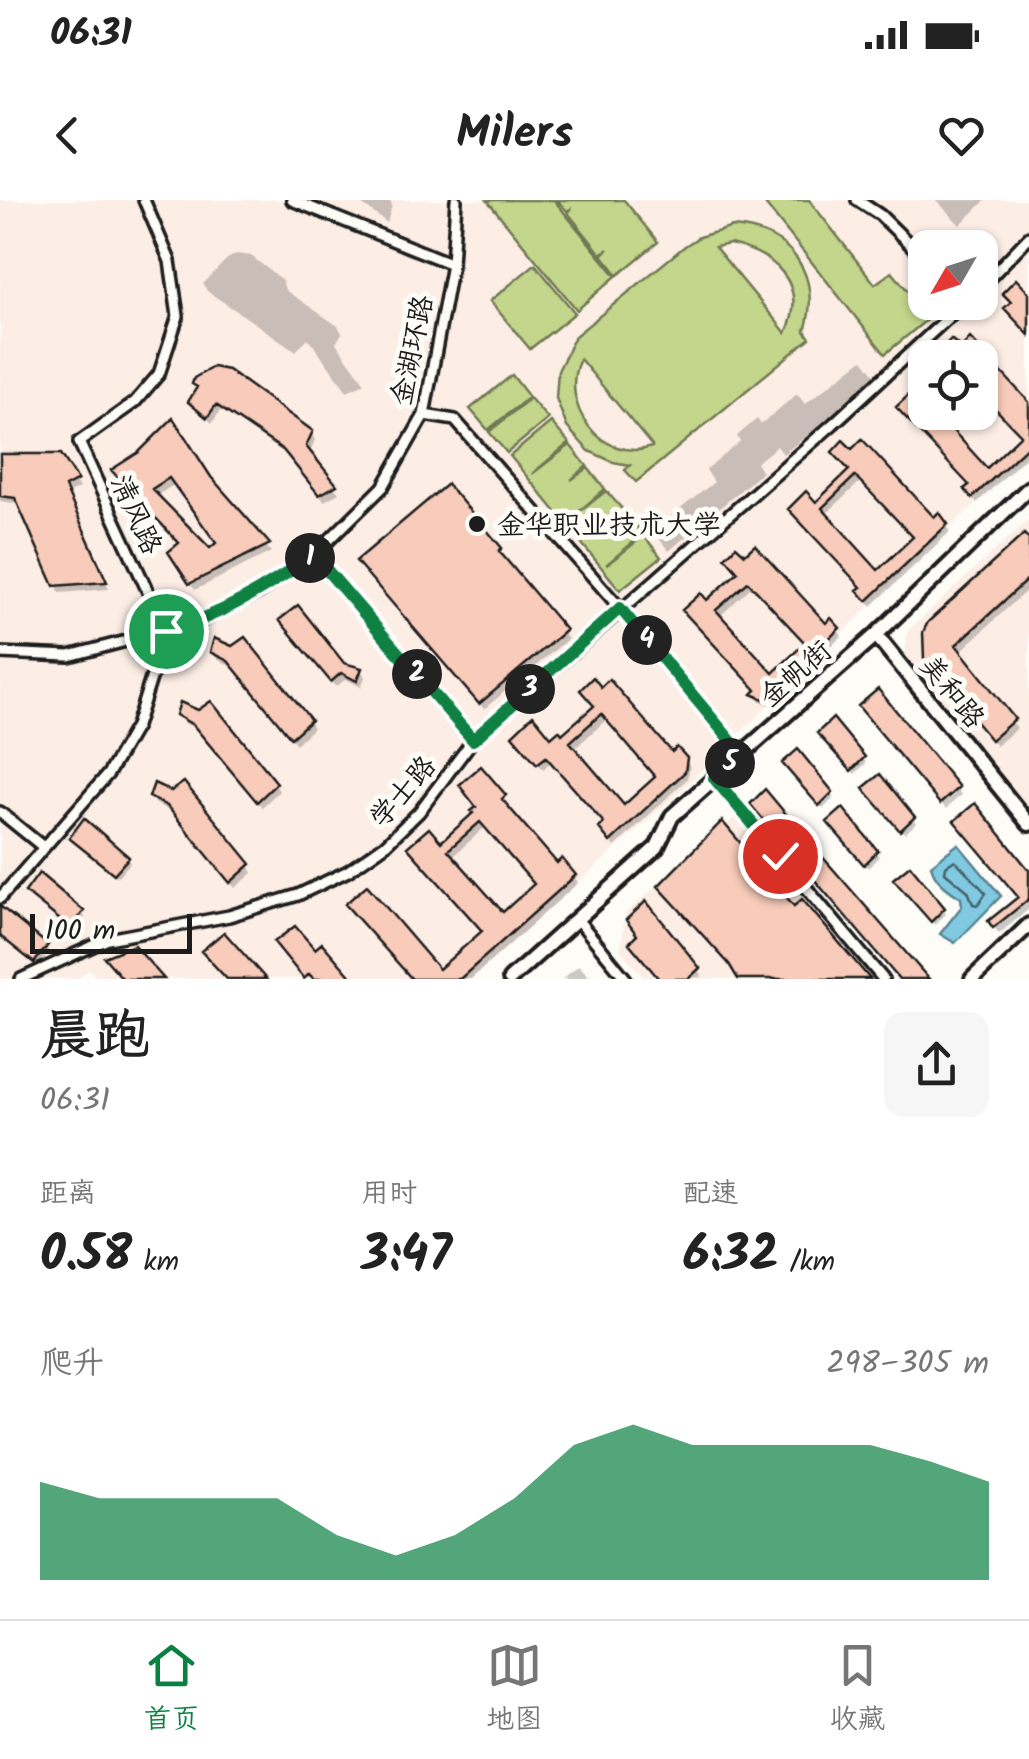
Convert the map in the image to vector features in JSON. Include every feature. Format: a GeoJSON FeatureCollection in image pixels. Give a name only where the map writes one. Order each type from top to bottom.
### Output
{"type":"FeatureCollection","features":[{"type":"Feature","properties":{"kind":"street","name":"清风路"},"geometry":{"type":"LineString","coordinates":[[144,200],[170,261],[178,316],[159,374],[135,402],[79,442],[166,631]]}},
{"type":"Feature","properties":{"kind":"street"},"geometry":{"type":"LineString","coordinates":[[292,200],[452,264]]}},
{"type":"Feature","properties":{"kind":"street","name":"金湖环路"},"geometry":{"type":"LineString","coordinates":[[0,653],[69,656],[202,622],[260,592],[314,555],[383,487],[424,415],[452,264],[456,200]]}},
{"type":"Feature","properties":{"kind":"street"},"geometry":{"type":"LineString","coordinates":[[857,200],[870,203],[908,243]]}},
{"type":"Feature","properties":{"kind":"street"},"geometry":{"type":"LineString","coordinates":[[998,269],[1029,237]]}},
{"type":"Feature","properties":{"kind":"street","name":"学士路"},"geometry":{"type":"LineString","coordinates":[[21,979],[108,940],[229,916],[298,895],[348,872],[386,845],[419,812],[473,740],[834,424],[946,320]]}},
{"type":"Feature","properties":{"kind":"street"},"geometry":{"type":"LineString","coordinates":[[424,415],[455,420],[741,753]]}},
{"type":"Feature","properties":{"kind":"street","name":"金帆街"},"geometry":{"type":"LineString","coordinates":[[510,979],[657,847],[672,816],[876,636],[1029,488]]}},
{"type":"Feature","properties":{"kind":"street"},"geometry":{"type":"LineString","coordinates":[[314,555],[473,740]]}},
{"type":"Feature","properties":{"kind":"street"},"geometry":{"type":"LineString","coordinates":[[0,898],[108,774],[136,726],[166,631]]}},
{"type":"Feature","properties":{"kind":"street","name":"美和路"},"geometry":{"type":"LineString","coordinates":[[876,636],[1029,824]]}},
{"type":"Feature","properties":{"kind":"street"},"geometry":{"type":"LineString","coordinates":[[714,778],[883,979]]}},
{"type":"Feature","properties":{"kind":"street"},"geometry":{"type":"LineString","coordinates":[[0,812],[42,846]]}},
{"type":"Feature","properties":{"kind":"street"},"geometry":{"type":"LineString","coordinates":[[577,919],[626,979]]}},
{"type":"Feature","properties":{"kind":"street"},"geometry":{"type":"LineString","coordinates":[[972,979],[1029,925]]}},
{"type":"Feature","properties":{"kind":"shaded area","name":"金华职业技术大学"},"geometry":{"type":"Polygon","coordinates":[[[0,200],[1029,200],[1029,451],[681,790],[471,979],[98,979],[89,969],[77,979],[0,979],[0,200]]]}},
{"type":"Feature","properties":{"kind":"shaded area"},"geometry":{"type":"Polygon","coordinates":[[[1029,519],[1029,810],[905,655],[907,632],[1029,519]]]}},
{"type":"Feature","properties":{"kind":"shaded area"},"geometry":{"type":"Polygon","coordinates":[[[746,808],[894,979],[645,979],[621,950],[625,914],[746,808]]]}},
{"type":"Feature","properties":{"kind":"green space"},"geometry":{"type":"Polygon","coordinates":[[[487,200],[554,200],[616,276],[577,310],[487,200]]]}},
{"type":"Feature","properties":{"kind":"green space"},"geometry":{"type":"Polygon","coordinates":[[[557,200],[624,200],[658,242],[618,275],[602,255],[608,249],[601,254],[568,213],[572,208],[567,211],[557,200]]]}},
{"type":"Feature","properties":{"kind":"green space"},"geometry":{"type":"Polygon","coordinates":[[[762,200],[809,200],[875,284],[892,272],[908,291],[908,320],[926,320],[885,354],[762,200]]]}},
{"type":"Feature","properties":{"kind":"green space"},"geometry":{"type":"Polygon","coordinates":[[[733,227],[754,230],[786,247],[805,275],[809,311],[805,331],[810,338],[636,482],[625,470],[630,465],[589,451],[567,427],[556,398],[558,371],[575,336],[699,237],[733,227]],[[730,244],[715,247],[786,333],[793,300],[784,274],[761,255],[730,244]],[[580,359],[575,394],[589,426],[616,447],[652,447],[652,446],[580,359]]]}},
{"type":"Feature","properties":{"kind":"green space"},"geometry":{"type":"Polygon","coordinates":[[[535,264],[575,313],[530,349],[490,301],[535,264]]]}},
{"type":"Feature","properties":{"kind":"green space"},"geometry":{"type":"Polygon","coordinates":[[[512,375],[529,397],[488,430],[470,409],[512,375]]]}},
{"type":"Feature","properties":{"kind":"green space"},"geometry":{"type":"Polygon","coordinates":[[[530,398],[548,419],[507,453],[489,432],[530,398]]]}},
{"type":"Feature","properties":{"kind":"green space"},"geometry":{"type":"Polygon","coordinates":[[[551,422],[569,443],[532,474],[570,445],[587,466],[571,480],[588,468],[605,489],[569,520],[606,491],[624,511],[598,534],[625,513],[643,534],[606,565],[644,536],[661,557],[620,590],[510,456],[551,422]]]}},
{"type":"Feature","properties":{"kind":"water"},"geometry":{"type":"Polygon","coordinates":[[[958,844],[1001,896],[955,943],[940,934],[962,906],[961,898],[939,880],[931,865],[958,844]]]}},
{"type":"Feature","properties":{"kind":"building"},"geometry":{"type":"Polygon","coordinates":[[[1016,279],[1029,293],[1029,335],[1004,308],[1011,302],[1002,293],[1016,279]]]}},
{"type":"Feature","properties":{"kind":"building"},"geometry":{"type":"Polygon","coordinates":[[[213,367],[228,370],[313,431],[306,446],[337,485],[319,495],[283,450],[216,405],[207,418],[188,402],[197,387],[192,384],[194,378],[213,367]]]}},
{"type":"Feature","properties":{"kind":"building"},"geometry":{"type":"Polygon","coordinates":[[[998,368],[1029,402],[1029,445],[972,498],[964,489],[969,485],[918,430],[952,430],[987,468],[1021,435],[998,411],[998,368]]]}},
{"type":"Feature","properties":{"kind":"building"},"geometry":{"type":"Polygon","coordinates":[[[908,396],[908,420],[896,407],[908,396]]]}},
{"type":"Feature","properties":{"kind":"building"},"geometry":{"type":"Polygon","coordinates":[[[173,418],[211,477],[270,544],[189,584],[168,552],[179,543],[111,470],[139,452],[173,418]],[[169,478],[152,489],[210,548],[216,543],[169,478]]]}},
{"type":"Feature","properties":{"kind":"building"},"geometry":{"type":"Polygon","coordinates":[[[862,439],[934,517],[939,512],[948,524],[867,601],[857,590],[861,587],[788,509],[806,491],[816,502],[849,470],[832,452],[843,440],[852,449],[862,439]],[[855,476],[822,508],[878,570],[913,537],[855,476]]]}},
{"type":"Feature","properties":{"kind":"building"},"geometry":{"type":"Polygon","coordinates":[[[0,454],[61,454],[78,480],[65,487],[107,582],[54,586],[15,498],[0,496],[0,454]]]}},
{"type":"Feature","properties":{"kind":"building"},"geometry":{"type":"Polygon","coordinates":[[[447,484],[566,630],[479,704],[356,561],[447,484]]]}},
{"type":"Feature","properties":{"kind":"building"},"geometry":{"type":"Polygon","coordinates":[[[1024,534],[1029,539],[1029,578],[956,645],[1015,719],[991,740],[924,659],[923,632],[928,622],[1024,534]]]}},
{"type":"Feature","properties":{"kind":"building"},"geometry":{"type":"Polygon","coordinates":[[[755,545],[826,623],[831,618],[840,628],[766,700],[752,694],[756,690],[682,610],[701,593],[707,600],[738,572],[725,557],[736,546],[745,554],[755,545]],[[748,582],[716,610],[773,673],[805,643],[748,582]]]}},
{"type":"Feature","properties":{"kind":"building"},"geometry":{"type":"Polygon","coordinates":[[[298,605],[344,663],[362,668],[357,681],[341,673],[331,682],[279,620],[298,605]]]}},
{"type":"Feature","properties":{"kind":"building"},"geometry":{"type":"Polygon","coordinates":[[[245,637],[311,720],[291,738],[228,661],[210,652],[214,638],[232,646],[245,637]]]}},
{"type":"Feature","properties":{"kind":"building"},"geometry":{"type":"Polygon","coordinates":[[[593,677],[601,687],[609,679],[672,752],[677,747],[687,758],[685,772],[610,842],[599,828],[604,823],[546,757],[537,764],[512,735],[533,715],[551,737],[559,730],[562,734],[594,706],[580,690],[593,677]],[[601,714],[570,742],[624,805],[655,777],[601,714]]]}},
{"type":"Feature","properties":{"kind":"building"},"geometry":{"type":"Polygon","coordinates":[[[878,689],[959,787],[940,804],[858,706],[878,689]]]}},
{"type":"Feature","properties":{"kind":"building"},"geometry":{"type":"Polygon","coordinates":[[[211,701],[277,783],[257,802],[193,725],[176,715],[180,702],[198,710],[211,701]]]}},
{"type":"Feature","properties":{"kind":"building"},"geometry":{"type":"Polygon","coordinates":[[[833,718],[865,757],[851,771],[817,733],[833,718]]]}},
{"type":"Feature","properties":{"kind":"building"},"geometry":{"type":"Polygon","coordinates":[[[798,749],[833,792],[819,806],[782,763],[798,749]]]}},
{"type":"Feature","properties":{"kind":"building"},"geometry":{"type":"Polygon","coordinates":[[[481,766],[506,795],[502,799],[557,863],[562,858],[576,875],[460,979],[412,979],[345,904],[367,885],[439,969],[482,931],[407,847],[429,828],[441,842],[473,813],[476,807],[459,785],[481,766]],[[480,822],[448,850],[503,912],[534,884],[480,822]]]}},
{"type":"Feature","properties":{"kind":"building"},"geometry":{"type":"Polygon","coordinates":[[[880,774],[915,817],[900,831],[863,788],[880,774]]]}},
{"type":"Feature","properties":{"kind":"building"},"geometry":{"type":"Polygon","coordinates":[[[184,782],[251,864],[230,883],[167,806],[149,797],[154,783],[171,791],[184,782]]]}},
{"type":"Feature","properties":{"kind":"building"},"geometry":{"type":"Polygon","coordinates":[[[765,789],[929,979],[899,979],[750,804],[765,789]]]}},
{"type":"Feature","properties":{"kind":"building"},"geometry":{"type":"Polygon","coordinates":[[[975,803],[1029,870],[1029,899],[993,928],[988,921],[1018,897],[954,821],[975,803]]]}},
{"type":"Feature","properties":{"kind":"building"},"geometry":{"type":"Polygon","coordinates":[[[843,808],[878,851],[864,865],[827,822],[843,808]]]}},
{"type":"Feature","properties":{"kind":"building"},"geometry":{"type":"Polygon","coordinates":[[[84,818],[129,857],[114,874],[69,838],[84,818]]]}},
{"type":"Feature","properties":{"kind":"building"},"geometry":{"type":"Polygon","coordinates":[[[722,821],[794,906],[802,899],[870,979],[738,979],[658,886],[722,821]]]}},
{"type":"Feature","properties":{"kind":"building"},"geometry":{"type":"Polygon","coordinates":[[[910,865],[945,908],[931,922],[893,879],[910,865]]]}},
{"type":"Feature","properties":{"kind":"building"},"geometry":{"type":"Polygon","coordinates":[[[39,873],[84,911],[70,928],[25,892],[39,873]]]}},
{"type":"Feature","properties":{"kind":"building"},"geometry":{"type":"Polygon","coordinates":[[[646,901],[700,968],[688,979],[659,979],[629,943],[637,935],[626,920],[646,901]]]}},
{"type":"Feature","properties":{"kind":"building"},"geometry":{"type":"Polygon","coordinates":[[[0,906],[48,945],[34,963],[0,936],[0,906]]]}},
{"type":"Feature","properties":{"kind":"building"},"geometry":{"type":"Polygon","coordinates":[[[295,926],[315,949],[322,943],[353,979],[314,979],[309,974],[304,979],[274,942],[295,926]]]}},
{"type":"Feature","properties":{"kind":"building"},"geometry":{"type":"Polygon","coordinates":[[[224,932],[266,979],[227,979],[201,951],[224,932]]]}},
{"type":"Feature","properties":{"kind":"building"},"geometry":{"type":"Polygon","coordinates":[[[134,945],[164,979],[123,979],[104,957],[134,945]]]}},
{"type":"Feature","properties":{"kind":"place","name":"金华职业技术大学"},"geometry":{"type":"Point","coordinates":[477,524]}},
{"type":"Feature","properties":{"kind":"route"},"geometry":{"type":"LineString","coordinates":[[166,631],[202,622],[260,592],[314,555],[473,740],[620,608],[741,753],[714,778],[780,856]]}}]}
